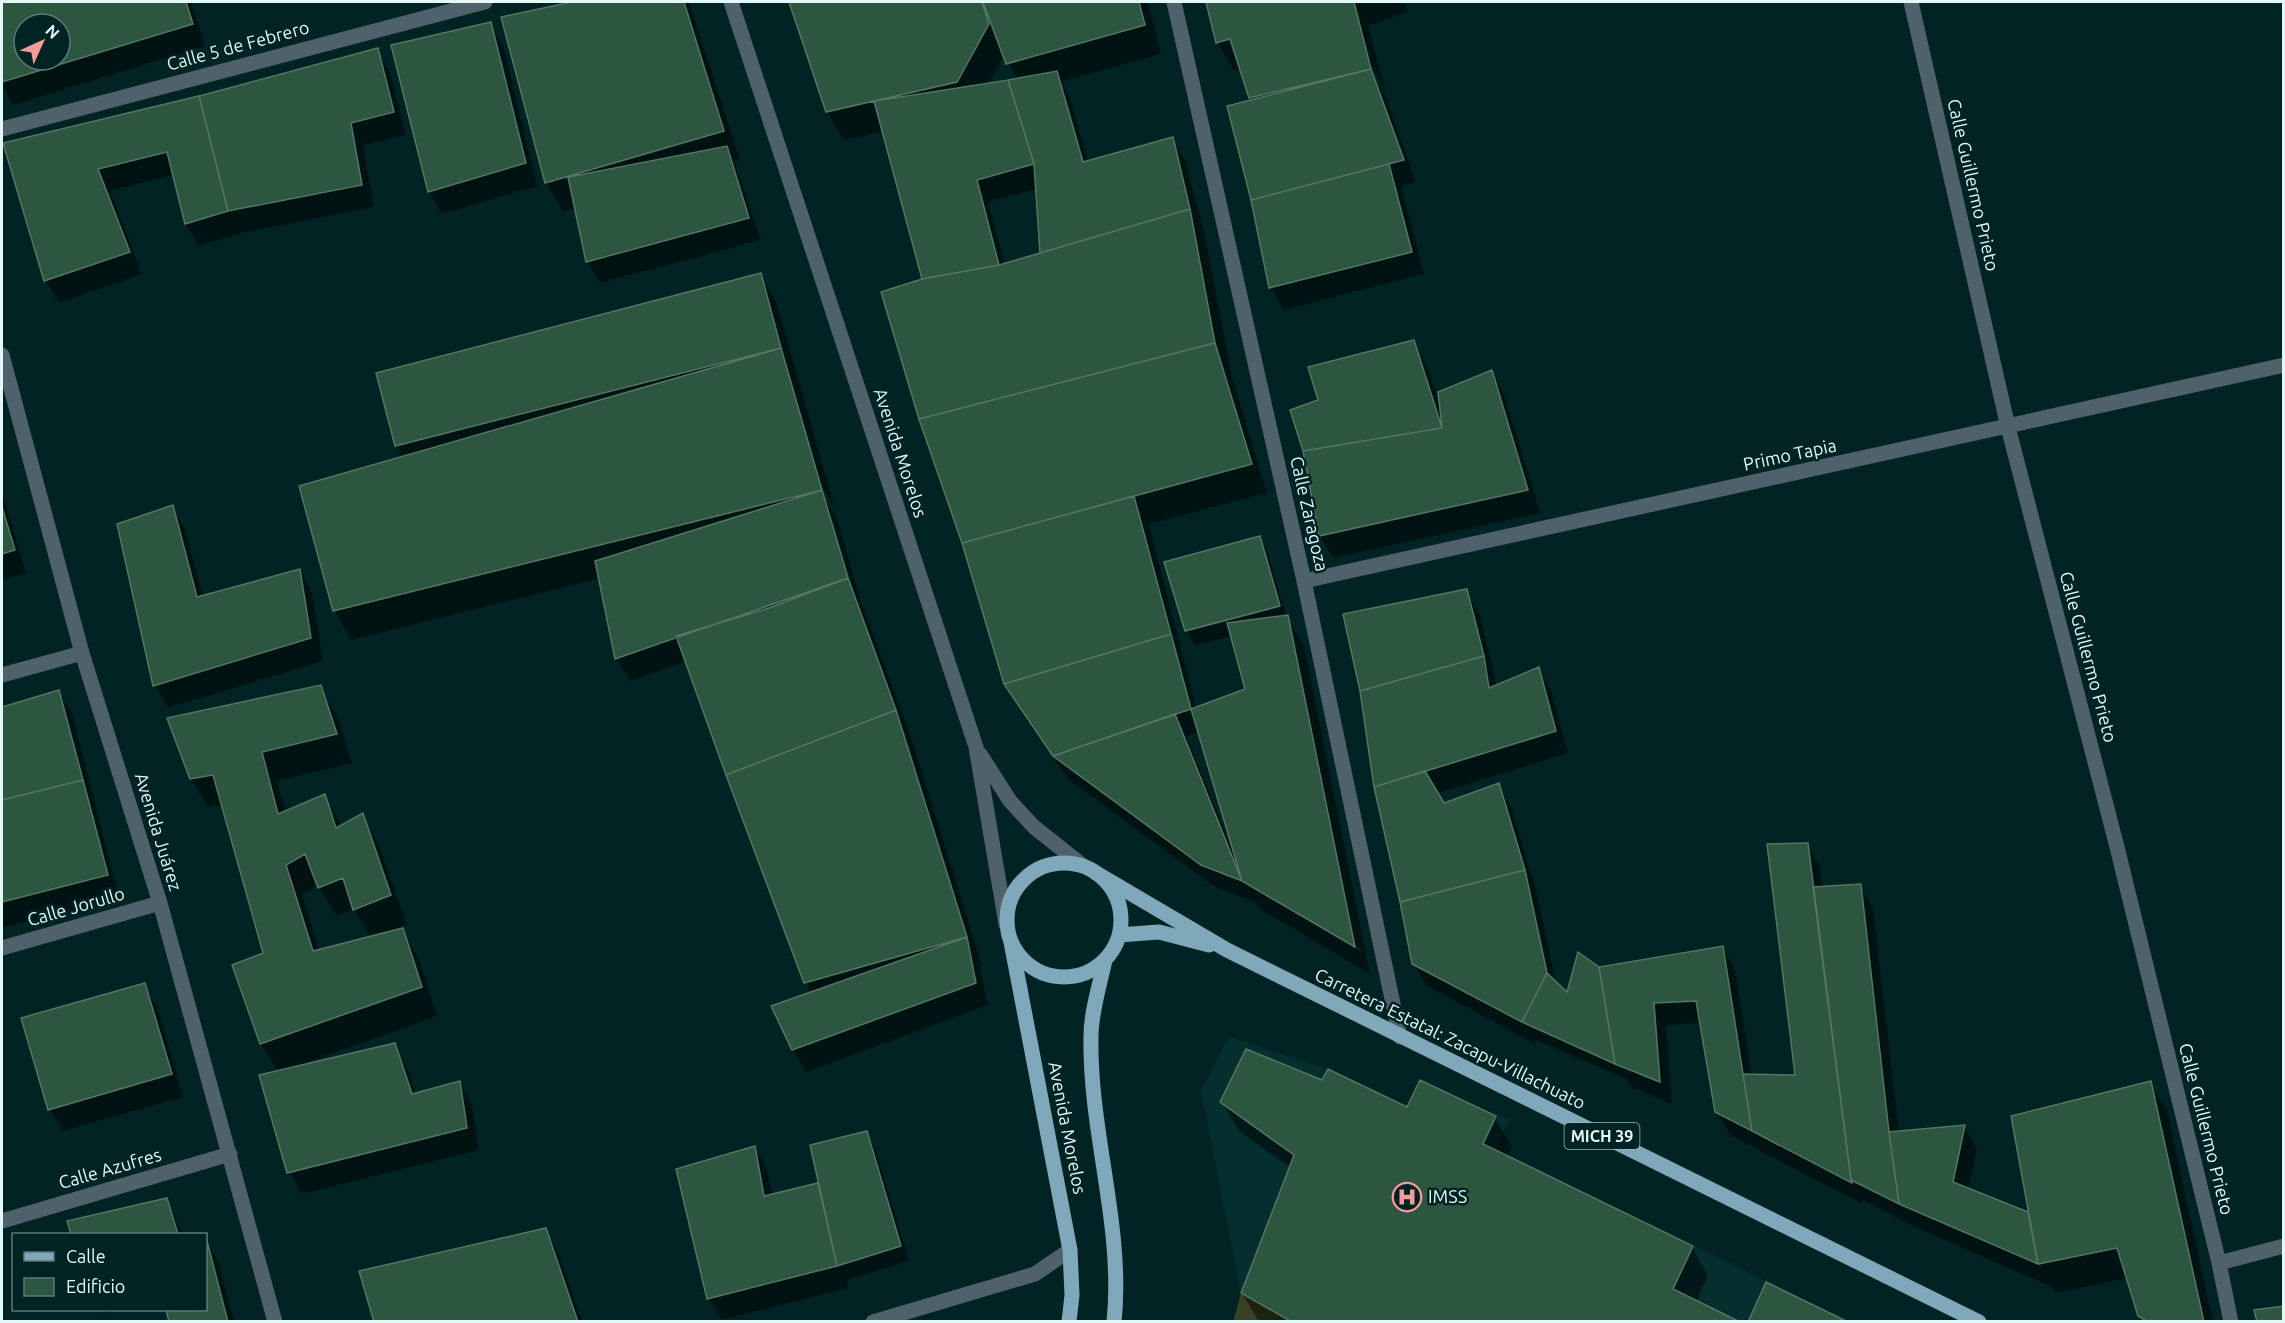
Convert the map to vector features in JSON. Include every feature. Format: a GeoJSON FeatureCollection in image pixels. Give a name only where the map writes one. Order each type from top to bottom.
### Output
{"type":"FeatureCollection","features":[{"type":"Feature","properties":{"kind":"main road"},"geometry":{"type":"LineString","coordinates":[[1096,873],[1112,889],[1120,906],[1121,925],[1116,945],[1105,960],[1089,971],[1072,977],[1053,976],[1035,970],[1021,958],[1011,942],[1006,924],[1012,897],[1028,875],[1045,866],[1064,862],[1082,865],[1096,873],[1227,950]]}},
{"type":"Feature","properties":{"kind":"main road"},"geometry":{"type":"LineString","coordinates":[[1119,934],[1159,933],[1227,950]]}},
{"type":"Feature","properties":{"kind":"main road","name":"Avenida Morelos"},"geometry":{"type":"LineString","coordinates":[[1011,942],[1070,1250],[1072,1295],[1069,1322]]}},
{"type":"Feature","properties":{"kind":"main road","name":"Carretera Estatal: Zacapu-Villachuato"},"geometry":{"type":"LineString","coordinates":[[1227,950],[1979,1322]]}},
{"type":"Feature","properties":{"kind":"main road","name":"Avenida Morelos"},"geometry":{"type":"LineString","coordinates":[[1105,960],[1091,1034],[1093,1086],[1118,1286],[1114,1322]]}},
{"type":"Feature","properties":{"kind":"street","name":"Calle 5 de Febrero"},"geometry":{"type":"LineString","coordinates":[[2,129],[485,2]]}},
{"type":"Feature","properties":{"kind":"street","name":"Avenida Morelos"},"geometry":{"type":"LineString","coordinates":[[731,2],[976,747],[1006,924]]}},
{"type":"Feature","properties":{"kind":"street","name":"Calle Zaragoza"},"geometry":{"type":"LineString","coordinates":[[1174,2],[1304,581],[1400,1037]]}},
{"type":"Feature","properties":{"kind":"street","name":"Calle Guillermo Prieto"},"geometry":{"type":"LineString","coordinates":[[1911,2],[2008,427],[2117,847],[2219,1263],[2231,1322]]}},
{"type":"Feature","properties":{"kind":"street","name":"Avenida Juárez"},"geometry":{"type":"LineString","coordinates":[[2,355],[8,409],[160,903],[275,1322]]}},
{"type":"Feature","properties":{"kind":"street","name":"Primo Tapia"},"geometry":{"type":"LineString","coordinates":[[1304,581],[2283,365]]}},
{"type":"Feature","properties":{"kind":"street"},"geometry":{"type":"LineString","coordinates":[[2,675],[82,653]]}},
{"type":"Feature","properties":{"kind":"street"},"geometry":{"type":"LineString","coordinates":[[976,747],[1010,801],[1034,827],[1082,865]]}},
{"type":"Feature","properties":{"kind":"street","name":"Calle Jorullo"},"geometry":{"type":"LineString","coordinates":[[2,948],[160,903]]}},
{"type":"Feature","properties":{"kind":"street","name":"Calle Azufres"},"geometry":{"type":"LineString","coordinates":[[2,1221],[230,1154]]}},
{"type":"Feature","properties":{"kind":"street"},"geometry":{"type":"LineString","coordinates":[[2219,1263],[2283,1246]]}},
{"type":"Feature","properties":{"kind":"street"},"geometry":{"type":"LineString","coordinates":[[873,1322],[1035,1274],[1070,1250]]}},
{"type":"Feature","properties":{"kind":"shaded area","name":"IMSS"},"geometry":{"type":"Polygon","coordinates":[[[1229,1037],[1328,1069],[1406,1107],[1420,1080],[1496,1116],[1511,1119],[1494,1148],[1848,1321],[1292,1321],[1241,1293],[1201,1091],[1229,1037]]]}},
{"type":"Feature","properties":{"kind":"green space"},"geometry":{"type":"Polygon","coordinates":[[[1241,1293],[1292,1321],[1233,1322],[1241,1293]]]}},
{"type":"Feature","properties":{"kind":"building"},"geometry":{"type":"Polygon","coordinates":[[[2,2],[186,2],[193,24],[72,61],[72,12],[12,12],[12,72],[35,72],[2,82],[2,2]]]}},
{"type":"Feature","properties":{"kind":"building"},"geometry":{"type":"Polygon","coordinates":[[[572,2],[684,2],[724,131],[545,183],[501,17],[572,2]]]}},
{"type":"Feature","properties":{"kind":"building"},"geometry":{"type":"Polygon","coordinates":[[[789,2],[982,2],[989,24],[957,82],[826,112],[789,2]]]}},
{"type":"Feature","properties":{"kind":"building"},"geometry":{"type":"Polygon","coordinates":[[[983,2],[1139,2],[1145,25],[1006,64],[983,2]]]}},
{"type":"Feature","properties":{"kind":"building"},"geometry":{"type":"Polygon","coordinates":[[[1206,2],[1354,2],[1371,69],[1249,98],[1230,39],[1216,43],[1206,2]]]}},
{"type":"Feature","properties":{"kind":"building"},"geometry":{"type":"Polygon","coordinates":[[[491,22],[526,163],[428,192],[391,45],[491,22]]]}},
{"type":"Feature","properties":{"kind":"building"},"geometry":{"type":"Polygon","coordinates":[[[378,48],[394,112],[351,123],[362,185],[228,211],[199,96],[378,48]]]}},
{"type":"Feature","properties":{"kind":"building"},"geometry":{"type":"Polygon","coordinates":[[[1371,69],[1404,160],[1251,200],[1227,106],[1371,69]]]}},
{"type":"Feature","properties":{"kind":"building"},"geometry":{"type":"Polygon","coordinates":[[[1057,71],[1083,162],[1173,137],[1190,209],[1040,253],[1034,164],[1008,80],[1057,71]]]}},
{"type":"Feature","properties":{"kind":"building"},"geometry":{"type":"Polygon","coordinates":[[[1008,80],[1034,164],[977,180],[999,265],[922,279],[874,101],[1008,80]]]}},
{"type":"Feature","properties":{"kind":"building"},"geometry":{"type":"Polygon","coordinates":[[[199,96],[228,211],[185,224],[167,152],[98,169],[130,252],[44,281],[3,143],[199,96]]]}},
{"type":"Feature","properties":{"kind":"building"},"geometry":{"type":"Polygon","coordinates":[[[727,146],[749,218],[586,262],[568,177],[727,146]]]}},
{"type":"Feature","properties":{"kind":"building"},"geometry":{"type":"Polygon","coordinates":[[[1389,164],[1412,252],[1269,288],[1251,200],[1389,164]]]}},
{"type":"Feature","properties":{"kind":"building"},"geometry":{"type":"Polygon","coordinates":[[[1190,209],[1215,343],[919,419],[881,292],[922,279],[999,265],[1190,209]]]}},
{"type":"Feature","properties":{"kind":"building"},"geometry":{"type":"Polygon","coordinates":[[[761,273],[781,348],[395,446],[376,373],[761,273]]]}},
{"type":"Feature","properties":{"kind":"building"},"geometry":{"type":"Polygon","coordinates":[[[1414,340],[1442,428],[1303,451],[1290,410],[1318,400],[1308,367],[1414,340]]]}},
{"type":"Feature","properties":{"kind":"building"},"geometry":{"type":"Polygon","coordinates":[[[1215,343],[1252,464],[962,543],[919,419],[1215,343]]]}},
{"type":"Feature","properties":{"kind":"building"},"geometry":{"type":"Polygon","coordinates":[[[781,348],[822,490],[333,611],[299,486],[781,348]]]}},
{"type":"Feature","properties":{"kind":"building"},"geometry":{"type":"Polygon","coordinates":[[[1492,370],[1528,490],[1319,536],[1303,451],[1442,428],[1438,392],[1492,370]]]}},
{"type":"Feature","properties":{"kind":"building"},"geometry":{"type":"Polygon","coordinates":[[[822,490],[848,578],[615,659],[595,561],[822,490]]]}},
{"type":"Feature","properties":{"kind":"building"},"geometry":{"type":"Polygon","coordinates":[[[1134,496],[1171,634],[1004,684],[962,543],[1134,496]]]}},
{"type":"Feature","properties":{"kind":"building"},"geometry":{"type":"Polygon","coordinates":[[[173,505],[197,597],[300,569],[311,638],[153,686],[117,524],[173,505]]]}},
{"type":"Feature","properties":{"kind":"building"},"geometry":{"type":"Polygon","coordinates":[[[2,507],[15,550],[2,554],[2,507]]]}},
{"type":"Feature","properties":{"kind":"building"},"geometry":{"type":"Polygon","coordinates":[[[1260,536],[1280,606],[1185,631],[1164,562],[1260,536]]]}},
{"type":"Feature","properties":{"kind":"building"},"geometry":{"type":"Polygon","coordinates":[[[848,578],[896,710],[726,775],[676,636],[769,608],[848,578]]]}},
{"type":"Feature","properties":{"kind":"building"},"geometry":{"type":"Polygon","coordinates":[[[1467,589],[1484,656],[1360,691],[1343,614],[1467,589]]]}},
{"type":"Feature","properties":{"kind":"building"},"geometry":{"type":"Polygon","coordinates":[[[1288,615],[1355,947],[1242,881],[1191,709],[1245,689],[1227,623],[1288,615]]]}},
{"type":"Feature","properties":{"kind":"building"},"geometry":{"type":"Polygon","coordinates":[[[1171,634],[1191,709],[1053,756],[1004,684],[1171,634]]]}},
{"type":"Feature","properties":{"kind":"building"},"geometry":{"type":"Polygon","coordinates":[[[1484,656],[1489,688],[1539,667],[1556,731],[1374,787],[1360,691],[1484,656]]]}},
{"type":"Feature","properties":{"kind":"building"},"geometry":{"type":"Polygon","coordinates":[[[321,685],[337,734],[262,752],[278,814],[325,794],[336,828],[363,813],[391,895],[353,910],[343,878],[318,888],[305,854],[286,865],[313,951],[403,928],[422,987],[260,1044],[232,965],[263,953],[213,775],[190,779],[167,718],[321,685]]]}},
{"type":"Feature","properties":{"kind":"building"},"geometry":{"type":"Polygon","coordinates":[[[59,690],[83,780],[2,800],[2,707],[59,690]]]}},
{"type":"Feature","properties":{"kind":"building"},"geometry":{"type":"Polygon","coordinates":[[[896,710],[967,937],[804,983],[726,775],[896,710]]]}},
{"type":"Feature","properties":{"kind":"building"},"geometry":{"type":"Polygon","coordinates":[[[1175,714],[1242,881],[1201,865],[1053,756],[1175,714]]]}},
{"type":"Feature","properties":{"kind":"building"},"geometry":{"type":"Polygon","coordinates":[[[1425,771],[1444,803],[1499,783],[1525,870],[1400,902],[1374,787],[1425,771]]]}},
{"type":"Feature","properties":{"kind":"building"},"geometry":{"type":"Polygon","coordinates":[[[83,780],[108,875],[2,902],[2,800],[83,780]]]}},
{"type":"Feature","properties":{"kind":"building"},"geometry":{"type":"Polygon","coordinates":[[[1808,843],[1852,1183],[1752,1131],[1743,1074],[1795,1075],[1767,844],[1808,843]]]}},
{"type":"Feature","properties":{"kind":"building"},"geometry":{"type":"Polygon","coordinates":[[[1525,870],[1547,973],[1522,1022],[1412,964],[1400,902],[1525,870]]]}},
{"type":"Feature","properties":{"kind":"building"},"geometry":{"type":"Polygon","coordinates":[[[1861,884],[1899,1204],[1851,1180],[1813,887],[1861,884]]]}},
{"type":"Feature","properties":{"kind":"building"},"geometry":{"type":"Polygon","coordinates":[[[967,937],[976,983],[792,1050],[771,1006],[967,937]]]}},
{"type":"Feature","properties":{"kind":"building"},"geometry":{"type":"Polygon","coordinates":[[[1723,946],[1752,1131],[1715,1112],[1696,1001],[1654,1003],[1660,1082],[1615,1064],[1599,967],[1723,946]]]}},
{"type":"Feature","properties":{"kind":"building"},"geometry":{"type":"Polygon","coordinates":[[[1578,952],[1599,967],[1615,1064],[1522,1022],[1547,973],[1567,992],[1578,952]]]}},
{"type":"Feature","properties":{"kind":"building"},"geometry":{"type":"Polygon","coordinates":[[[145,983],[172,1074],[48,1110],[21,1018],[145,983]]]}},
{"type":"Feature","properties":{"kind":"building"},"geometry":{"type":"Polygon","coordinates":[[[395,1043],[412,1094],[460,1081],[467,1128],[287,1173],[259,1075],[395,1043]]]}},
{"type":"Feature","properties":{"kind":"building","name":"IMSS"},"geometry":{"type":"Polygon","coordinates":[[[1246,1049],[1322,1080],[1328,1069],[1407,1107],[1420,1080],[1496,1116],[1483,1144],[1693,1246],[1673,1289],[1740,1322],[1292,1322],[1241,1293],[1294,1155],[1220,1102],[1246,1049]]]}},
{"type":"Feature","properties":{"kind":"building"},"geometry":{"type":"Polygon","coordinates":[[[2151,1081],[2204,1322],[2148,1322],[2138,1316],[2117,1248],[2038,1264],[2011,1116],[2151,1081]]]}},
{"type":"Feature","properties":{"kind":"building"},"geometry":{"type":"Polygon","coordinates":[[[1965,1125],[1953,1182],[2028,1212],[2038,1264],[1899,1204],[1889,1132],[1965,1125]]]}},
{"type":"Feature","properties":{"kind":"building"},"geometry":{"type":"Polygon","coordinates":[[[867,1131],[901,1246],[837,1266],[810,1145],[867,1131]]]}},
{"type":"Feature","properties":{"kind":"building"},"geometry":{"type":"Polygon","coordinates":[[[755,1146],[764,1196],[818,1183],[837,1266],[707,1299],[676,1169],[755,1146]]]}},
{"type":"Feature","properties":{"kind":"building"},"geometry":{"type":"Polygon","coordinates":[[[167,1198],[178,1233],[71,1233],[67,1221],[167,1198]]]}},
{"type":"Feature","properties":{"kind":"building"},"geometry":{"type":"Polygon","coordinates":[[[546,1228],[578,1322],[374,1322],[359,1271],[546,1228]]]}},
{"type":"Feature","properties":{"kind":"building"},"geometry":{"type":"Polygon","coordinates":[[[207,1241],[228,1322],[169,1322],[166,1311],[207,1311],[207,1241]]]}},
{"type":"Feature","properties":{"kind":"building"},"geometry":{"type":"Polygon","coordinates":[[[1766,1282],[1848,1322],[1748,1322],[1766,1282]]]}},
{"type":"Feature","properties":{"kind":"building"},"geometry":{"type":"Polygon","coordinates":[[[2284,1306],[2284,1322],[2257,1322],[2254,1310],[2284,1306]]]}},
{"type":"Feature","properties":{"kind":"place","name":"IMSS"},"geometry":{"type":"Point","coordinates":[1407,1197]}}]}
